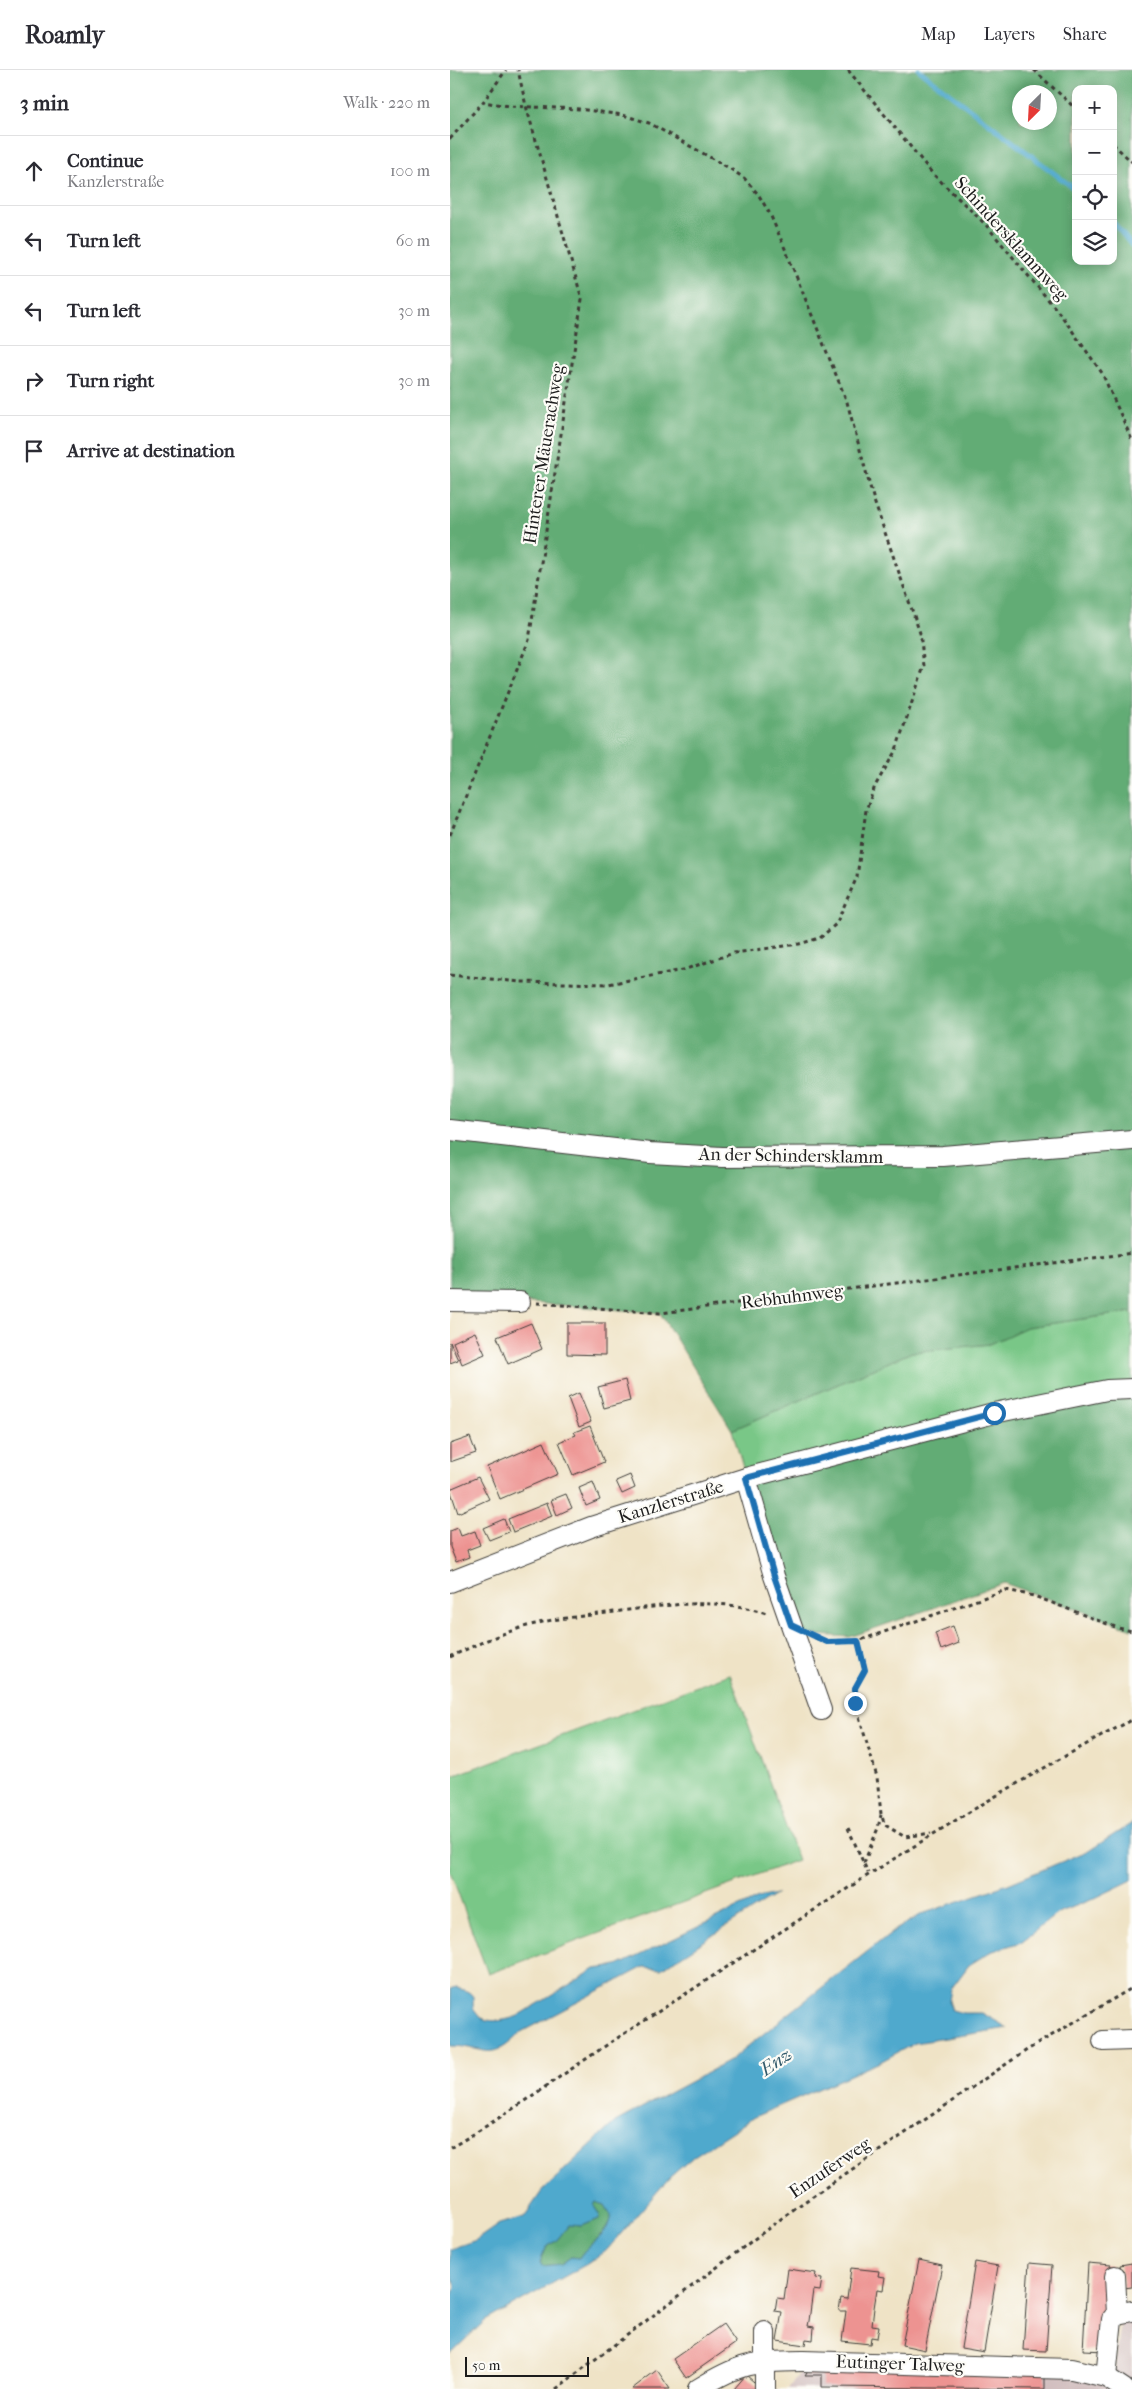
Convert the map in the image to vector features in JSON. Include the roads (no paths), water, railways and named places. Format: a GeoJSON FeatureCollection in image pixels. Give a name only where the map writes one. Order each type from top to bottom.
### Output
{"type":"FeatureCollection","features":[{"type":"Feature","properties":{"kind":"street","name":"An der Schindersklamm"},"geometry":{"type":"LineString","coordinates":[[450,1130],[641,1152],[722,1157],[943,1156],[1132,1140]]}},
{"type":"Feature","properties":{"kind":"street"},"geometry":{"type":"LineString","coordinates":[[450,1301],[520,1302]]}},
{"type":"Feature","properties":{"kind":"street","name":"Kanzlerstraße"},"geometry":{"type":"LineString","coordinates":[[450,1582],[591,1527],[746,1478],[994,1413],[1107,1390],[1132,1389]]}},
{"type":"Feature","properties":{"kind":"street"},"geometry":{"type":"LineString","coordinates":[[746,1478],[774,1576],[821,1710]]}},
{"type":"Feature","properties":{"kind":"street"},"geometry":{"type":"LineString","coordinates":[[1103,2041],[1132,2040]]}},
{"type":"Feature","properties":{"kind":"street"},"geometry":{"type":"LineString","coordinates":[[1106,2377],[1111,2322],[1124,2313],[1115,2276]]}},
{"type":"Feature","properties":{"kind":"street"},"geometry":{"type":"LineString","coordinates":[[764,2332],[765,2389]]}},
{"type":"Feature","properties":{"kind":"street","name":"Eutinger Talweg"},"geometry":{"type":"LineString","coordinates":[[698,2389],[736,2367],[804,2354],[1072,2369],[1106,2377],[1124,2389]]}},
{"type":"Feature","properties":{"kind":"water","name":"Enz"},"geometry":{"type":"Polygon","coordinates":[[[1132,1823],[1132,1880],[1091,1900],[1058,1913],[1021,1942],[990,1952],[969,1965],[951,1989],[949,2001],[952,2010],[963,2013],[982,2013],[1008,2028],[915,2043],[880,2062],[754,2117],[694,2156],[670,2177],[606,2251],[587,2264],[485,2321],[450,2354],[450,2304],[455,2285],[450,2275],[450,2249],[476,2240],[499,2224],[524,2217],[542,2191],[615,2122],[729,2061],[892,1932],[922,1914],[1008,1884],[1090,1850],[1132,1823]],[[596,2202],[594,2205],[600,2214],[599,2219],[582,2226],[569,2225],[556,2241],[547,2246],[540,2262],[542,2266],[561,2264],[571,2257],[579,2258],[606,2230],[611,2215],[605,2205],[596,2202]]]}},
{"type":"Feature","properties":{"kind":"water"},"geometry":{"type":"Polygon","coordinates":[[[777,1894],[661,1969],[644,1967],[521,2032],[502,2048],[488,2051],[450,2046],[451,1990],[456,1988],[470,1993],[473,1997],[474,2009],[482,2018],[494,2021],[513,2018],[595,1969],[617,1966],[758,1898],[777,1894]]]}},
{"type":"Feature","properties":{"kind":"waterway"},"geometry":{"type":"LineString","coordinates":[[919,70],[1072,187]]}},
{"type":"Feature","properties":{"kind":"waterway"},"geometry":{"type":"LineString","coordinates":[[1117,227],[1132,246]]}}]}
